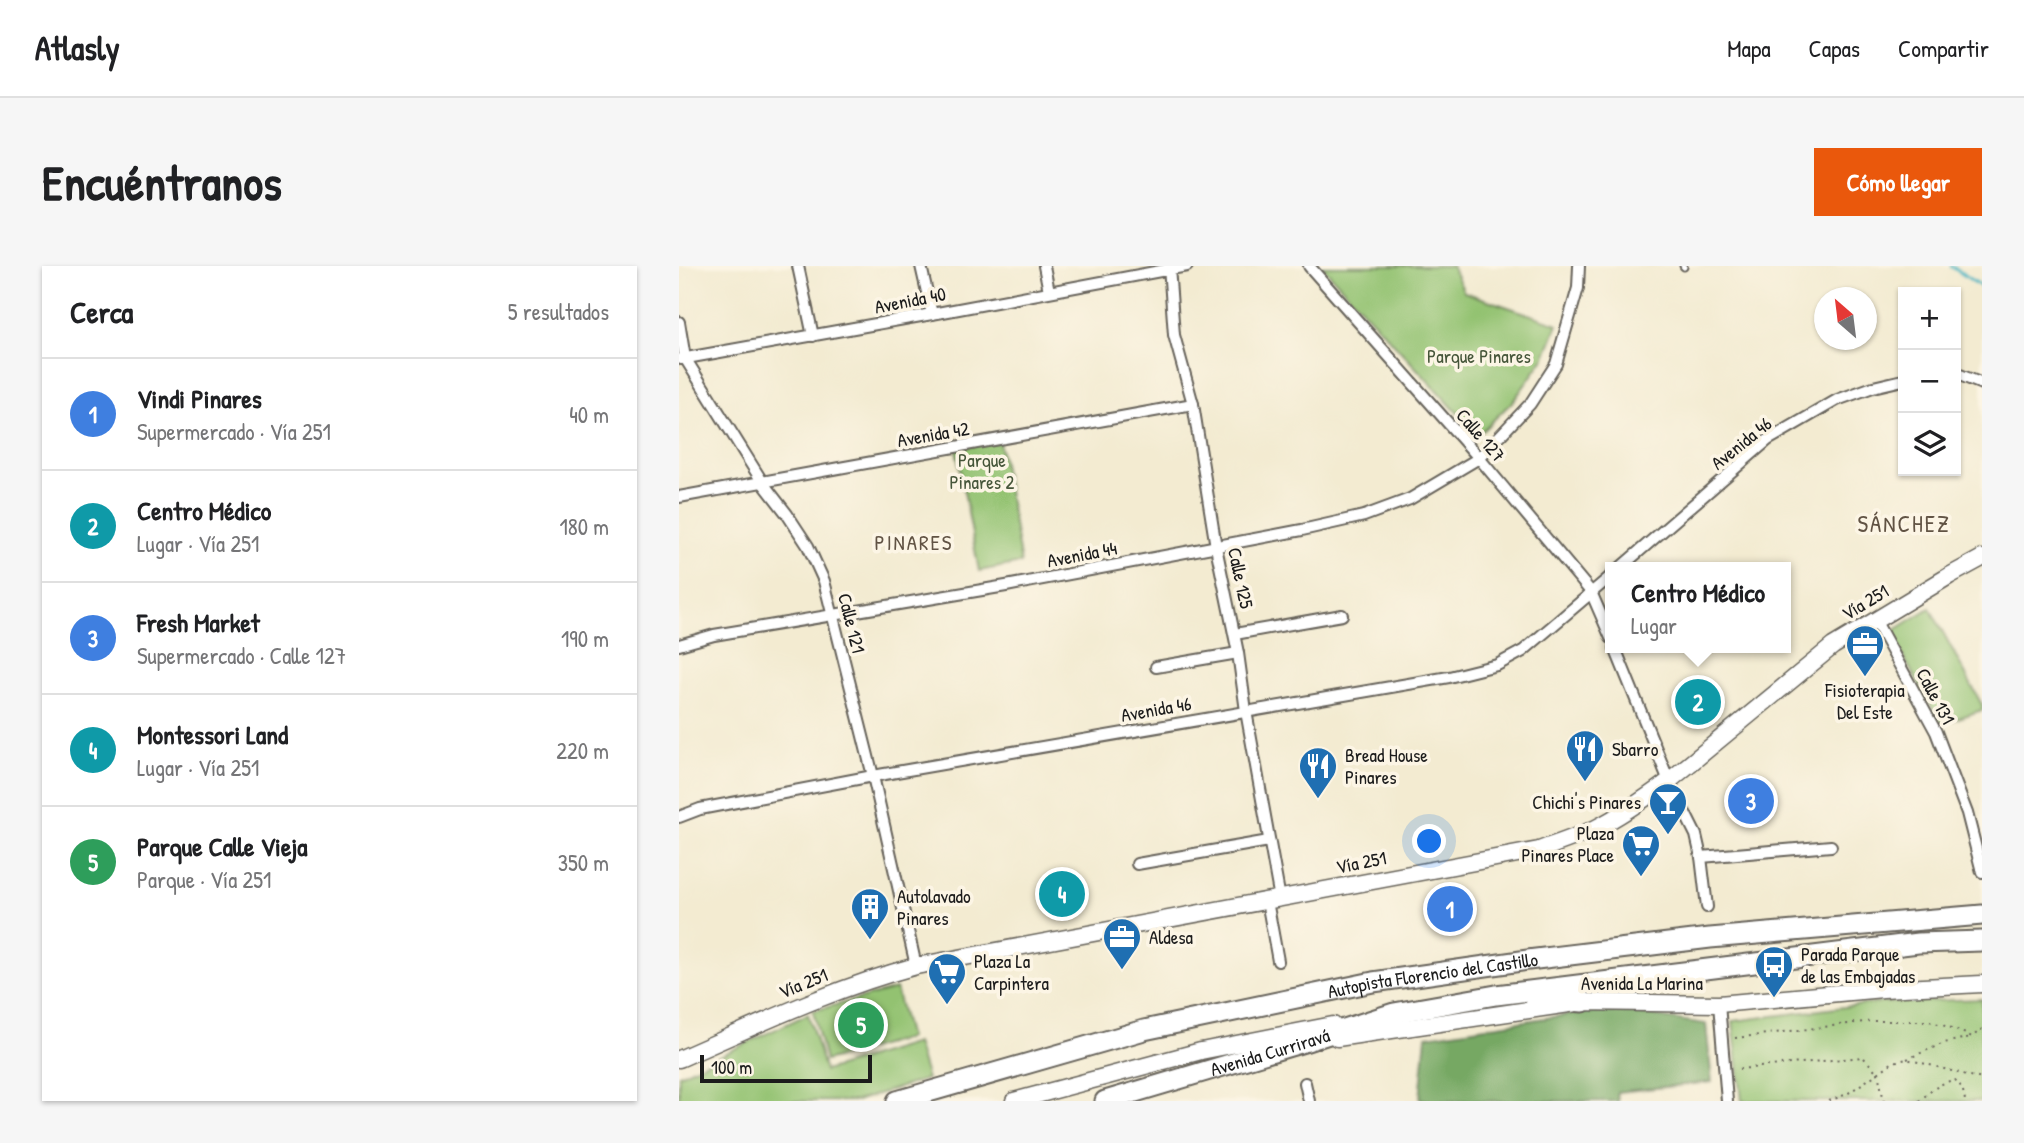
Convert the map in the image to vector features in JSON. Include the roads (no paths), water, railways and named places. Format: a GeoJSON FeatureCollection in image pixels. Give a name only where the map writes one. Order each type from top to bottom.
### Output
{"type":"FeatureCollection","features":[{"type":"Feature","properties":{"kind":"highway","name":"Autopista Florencio del Castillo"},"geometry":{"type":"LineString","coordinates":[[897,1101],[1144,1030],[1373,982],[1710,937],[1982,915]]}},
{"type":"Feature","properties":{"kind":"highway","name":"Autopista Florencio del Castillo"},"geometry":{"type":"LineString","coordinates":[[1394,1013],[1496,995],[1918,943],[1982,940]]}},
{"type":"Feature","properties":{"kind":"highway"},"geometry":{"type":"LineString","coordinates":[[1496,995],[1583,1002]]}},
{"type":"Feature","properties":{"kind":"highway","name":"Avenida Curriravá"},"geometry":{"type":"LineString","coordinates":[[1105,1101],[1394,1013]]}},
{"type":"Feature","properties":{"kind":"main road","name":"Vía 251"},"geometry":{"type":"LineString","coordinates":[[679,1059],[814,1000],[916,966],[1539,850],[1597,828],[1669,781],[1833,646],[1982,558]]}},
{"type":"Feature","properties":{"kind":"main road","name":"Avenida La Marina"},"geometry":{"type":"LineString","coordinates":[[1304,1042],[1583,1002],[1719,1004],[1883,989],[1982,984]]}},
{"type":"Feature","properties":{"kind":"main road","name":"Autopista Florencio del Castillo"},"geometry":{"type":"LineString","coordinates":[[1014,1101],[1201,1051],[1394,1013]]}},
{"type":"Feature","properties":{"kind":"street"},"geometry":{"type":"LineString","coordinates":[[798,266],[813,336]]}},
{"type":"Feature","properties":{"kind":"street"},"geometry":{"type":"LineString","coordinates":[[922,266],[932,314]]}},
{"type":"Feature","properties":{"kind":"street"},"geometry":{"type":"LineString","coordinates":[[1044,266],[1049,291]]}},
{"type":"Feature","properties":{"kind":"street","name":"Avenida 40"},"geometry":{"type":"LineString","coordinates":[[682,359],[1187,266]]}},
{"type":"Feature","properties":{"kind":"street","name":"Calle 127"},"geometry":{"type":"LineString","coordinates":[[1309,266],[1479,458],[1591,593],[1605,624]]}},
{"type":"Feature","properties":{"kind":"street","name":"Avenida 44"},"geometry":{"type":"LineString","coordinates":[[679,645],[713,635],[1006,586],[1216,547],[1364,516],[1410,499],[1479,458],[1530,404],[1556,364],[1577,288],[1579,266]]}},
{"type":"Feature","properties":{"kind":"street","name":"Calle 125"},"geometry":{"type":"LineString","coordinates":[[1169,268],[1174,335],[1193,404],[1269,841],[1278,961]]}},
{"type":"Feature","properties":{"kind":"street","name":"Calle 121"},"geometry":{"type":"LineString","coordinates":[[679,322],[682,359],[763,483],[787,514],[808,547],[824,581],[873,776],[916,966]]}},
{"type":"Feature","properties":{"kind":"street"},"geometry":{"type":"LineString","coordinates":[[1961,377],[1982,384]]}},
{"type":"Feature","properties":{"kind":"street","name":"Avenida 46"},"geometry":{"type":"LineString","coordinates":[[1627,562],[1768,440],[1837,400],[1898,381]]}},
{"type":"Feature","properties":{"kind":"street","name":"Avenida 42"},"geometry":{"type":"LineString","coordinates":[[679,498],[1193,404]]}},
{"type":"Feature","properties":{"kind":"street","name":"Avenida 46"},"geometry":{"type":"LineString","coordinates":[[679,817],[701,809],[873,776],[1449,677],[1497,665],[1523,651],[1605,581]]}},
{"type":"Feature","properties":{"kind":"street"},"geometry":{"type":"LineString","coordinates":[[1235,634],[1342,615]]}},
{"type":"Feature","properties":{"kind":"street","name":"Calle 131"},"geometry":{"type":"LineString","coordinates":[[1875,620],[1936,732],[1966,813],[1982,872]]}},
{"type":"Feature","properties":{"kind":"street"},"geometry":{"type":"LineString","coordinates":[[1156,667],[1238,653]]}},
{"type":"Feature","properties":{"kind":"street"},"geometry":{"type":"LineString","coordinates":[[1617,653],[1669,781],[1696,835],[1702,857],[1707,907]]}},
{"type":"Feature","properties":{"kind":"street"},"geometry":{"type":"LineString","coordinates":[[1137,864],[1269,841]]}},
{"type":"Feature","properties":{"kind":"street"},"geometry":{"type":"LineString","coordinates":[[1702,857],[1831,846]]}},
{"type":"Feature","properties":{"kind":"street"},"geometry":{"type":"LineString","coordinates":[[1719,1004],[1727,1101]]}},
{"type":"Feature","properties":{"kind":"street"},"geometry":{"type":"LineString","coordinates":[[1305,1083],[1309,1101]]}},
{"type":"Feature","properties":{"kind":"waterway"},"geometry":{"type":"LineString","coordinates":[[1951,266],[1982,287]]}},
{"type":"Feature","properties":{"kind":"place","name":"Fisioterapia Del Este"},"geometry":{"type":"Point","coordinates":[1865,678]}},
{"type":"Feature","properties":{"kind":"place","name":"Centro Médico"},"geometry":{"type":"Point","coordinates":[1698,702]}},
{"type":"Feature","properties":{"kind":"place","name":"Sbarro"},"geometry":{"type":"Point","coordinates":[1585,783]}},
{"type":"Feature","properties":{"kind":"place","name":"Bread House Pinares"},"geometry":{"type":"Point","coordinates":[1318,800]}},
{"type":"Feature","properties":{"kind":"place","name":"Fresh Market"},"geometry":{"type":"Point","coordinates":[1751,801]}},
{"type":"Feature","properties":{"kind":"place","name":"Chichi's Pinares"},"geometry":{"type":"Point","coordinates":[1668,836]}},
{"type":"Feature","properties":{"kind":"place","name":"Plaza Pinares Place"},"geometry":{"type":"Point","coordinates":[1641,878]}},
{"type":"Feature","properties":{"kind":"place","name":"Montessori Land"},"geometry":{"type":"Point","coordinates":[1062,894]}},
{"type":"Feature","properties":{"kind":"place","name":"Vindi Pinares"},"geometry":{"type":"Point","coordinates":[1450,909]}},
{"type":"Feature","properties":{"kind":"place","name":"Autolavado Pinares"},"geometry":{"type":"Point","coordinates":[870,941]}},
{"type":"Feature","properties":{"kind":"place","name":"Aldesa"},"geometry":{"type":"Point","coordinates":[1122,971]}},
{"type":"Feature","properties":{"kind":"place","name":"Parada Parque de las Embajadas"},"geometry":{"type":"Point","coordinates":[1774,999]}},
{"type":"Feature","properties":{"kind":"place","name":"Plaza La Carpintera"},"geometry":{"type":"Point","coordinates":[947,1006]}},
{"type":"Feature","properties":{"kind":"place","name":"Parque Calle Vieja"},"geometry":{"type":"Point","coordinates":[861,1025]}},
{"type":"Feature","properties":{"kind":"district","name":"SÁNCHEZ"},"geometry":{"type":"Point","coordinates":[1904,524]}},
{"type":"Feature","properties":{"kind":"district","name":"PINARES"},"geometry":{"type":"Point","coordinates":[914,543]}},
{"type":"Feature","properties":{"kind":"park label","name":"Parque Pinares"},"geometry":{"type":"Point","coordinates":[1479,356]}},
{"type":"Feature","properties":{"kind":"park label","name":"Parque Pinares 2"},"geometry":{"type":"Point","coordinates":[982,471]}}]}
